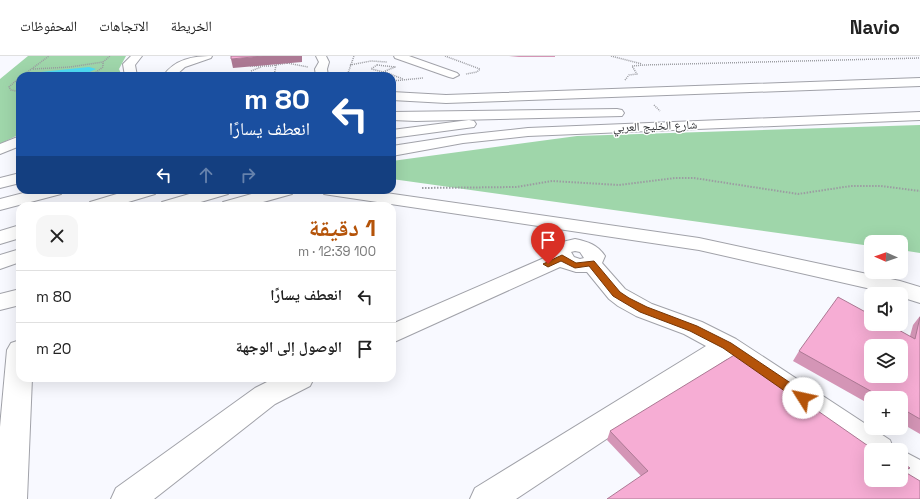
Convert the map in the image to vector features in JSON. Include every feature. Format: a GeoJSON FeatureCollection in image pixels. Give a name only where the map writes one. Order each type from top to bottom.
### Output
{"type":"FeatureCollection","features":[{"type":"Feature","properties":{"kind":"main road"},"geometry":{"type":"LineString","coordinates":[[130,72],[129,64],[137,56]]}},
{"type":"Feature","properties":{"kind":"main road"},"geometry":{"type":"LineString","coordinates":[[173,72],[183,64],[207,56]]}},
{"type":"Feature","properties":{"kind":"main road"},"geometry":{"type":"LineString","coordinates":[[321,56],[324,62],[322,72]]}},
{"type":"Feature","properties":{"kind":"main road"},"geometry":{"type":"LineString","coordinates":[[399,56],[422,64],[445,86]]}},
{"type":"Feature","properties":{"kind":"main road"},"geometry":{"type":"LineString","coordinates":[[422,64],[441,59]]}},
{"type":"Feature","properties":{"kind":"main road"},"geometry":{"type":"LineString","coordinates":[[612,92],[623,90],[624,87],[618,83],[603,80],[625,80]]}},
{"type":"Feature","properties":{"kind":"main road"},"geometry":{"type":"LineString","coordinates":[[654,80],[648,83],[648,85],[655,88],[673,90]]}},
{"type":"Feature","properties":{"kind":"main road"},"geometry":{"type":"LineString","coordinates":[[396,91],[445,86],[612,92],[920,82]]}},
{"type":"Feature","properties":{"kind":"main road"},"geometry":{"type":"LineString","coordinates":[[396,96],[411,96],[445,86]]}},
{"type":"Feature","properties":{"kind":"main road","name":"شارع الخليج العربي"},"geometry":{"type":"LineString","coordinates":[[396,134],[489,122],[631,112]]}},
{"type":"Feature","properties":{"kind":"main road"},"geometry":{"type":"LineString","coordinates":[[396,116],[416,118],[617,113]]}},
{"type":"Feature","properties":{"kind":"main road"},"geometry":{"type":"LineString","coordinates":[[654,113],[652,116],[657,121],[673,125]]}},
{"type":"Feature","properties":{"kind":"main road","name":"شارع الخليج العربي"},"geometry":{"type":"LineString","coordinates":[[396,150],[463,139],[528,132],[920,116]]}},
{"type":"Feature","properties":{"kind":"main road"},"geometry":{"type":"LineString","coordinates":[[0,149],[16,143]]}},
{"type":"Feature","properties":{"kind":"main road"},"geometry":{"type":"LineString","coordinates":[[0,183],[16,179]]}},
{"type":"Feature","properties":{"kind":"main road"},"geometry":{"type":"LineString","coordinates":[[0,205],[40,194]]}},
{"type":"Feature","properties":{"kind":"main road"},"geometry":{"type":"LineString","coordinates":[[109,202],[136,194]]}},
{"type":"Feature","properties":{"kind":"main road"},"geometry":{"type":"LineString","coordinates":[[183,202],[209,194]]}},
{"type":"Feature","properties":{"kind":"main road"},"geometry":{"type":"LineString","coordinates":[[243,202],[272,194]]}},
{"type":"Feature","properties":{"kind":"main road"},"geometry":{"type":"LineString","coordinates":[[356,194],[601,231],[699,244],[885,285],[920,295]]}},
{"type":"Feature","properties":{"kind":"main road"},"geometry":{"type":"LineString","coordinates":[[396,332],[562,258],[575,265],[587,255],[601,231]]}},
{"type":"Feature","properties":{"kind":"main road"},"geometry":{"type":"LineString","coordinates":[[0,238],[16,232]]}},
{"type":"Feature","properties":{"kind":"main road"},"geometry":{"type":"LineString","coordinates":[[587,255],[617,294],[644,310],[693,328],[727,346],[869,443]]}},
{"type":"Feature","properties":{"kind":"main road"},"geometry":{"type":"LineString","coordinates":[[0,262],[16,256]]}},
{"type":"Feature","properties":{"kind":"main road"},"geometry":{"type":"LineString","coordinates":[[0,302],[16,298]]}},
{"type":"Feature","properties":{"kind":"main road"},"geometry":{"type":"LineString","coordinates":[[487,499],[727,346]]}},
{"type":"Feature","properties":{"kind":"main road"},"geometry":{"type":"LineString","coordinates":[[10,499],[18,382]]}},
{"type":"Feature","properties":{"kind":"main road"},"geometry":{"type":"LineString","coordinates":[[128,499],[265,396],[292,382]]}},
{"type":"Feature","properties":{"kind":"main road"},"geometry":{"type":"LineString","coordinates":[[908,470],[920,478]]}},
{"type":"Feature","properties":{"kind":"path"},"geometry":{"type":"LineString","coordinates":[[28,72],[49,56]]}},
{"type":"Feature","properties":{"kind":"path"},"geometry":{"type":"LineString","coordinates":[[33,69],[70,67],[103,62],[110,56]]}},
{"type":"Feature","properties":{"kind":"path"},"geometry":{"type":"LineString","coordinates":[[347,72],[354,56]]}},
{"type":"Feature","properties":{"kind":"path"},"geometry":{"type":"LineString","coordinates":[[611,56],[644,65]]}},
{"type":"Feature","properties":{"kind":"path"},"geometry":{"type":"LineString","coordinates":[[625,80],[629,75],[637,74],[632,66],[644,65],[920,58]]}},
{"type":"Feature","properties":{"kind":"path"},"geometry":{"type":"LineString","coordinates":[[248,65],[276,65],[292,60]]}},
{"type":"Feature","properties":{"kind":"path"},"geometry":{"type":"LineString","coordinates":[[350,65],[379,60],[389,62],[389,64],[395,68],[385,72],[373,71],[371,69],[377,65],[389,64]]}},
{"type":"Feature","properties":{"kind":"path"},"geometry":{"type":"LineString","coordinates":[[97,72],[103,67],[103,62]]}},
{"type":"Feature","properties":{"kind":"path"},"geometry":{"type":"LineString","coordinates":[[286,63],[318,72]]}},
{"type":"Feature","properties":{"kind":"path"},"geometry":{"type":"LineString","coordinates":[[275,72],[276,65]]}},
{"type":"Feature","properties":{"kind":"path"},"geometry":{"type":"LineString","coordinates":[[251,71],[264,66]]}},
{"type":"Feature","properties":{"kind":"path"},"geometry":{"type":"LineString","coordinates":[[396,76],[405,80]]}},
{"type":"Feature","properties":{"kind":"path"},"geometry":{"type":"LineString","coordinates":[[16,81],[9,87],[11,90],[16,91]]}},
{"type":"Feature","properties":{"kind":"path"},"geometry":{"type":"LineString","coordinates":[[420,189],[425,187],[516,187],[552,182],[619,186],[675,178],[694,178],[798,194],[851,186],[881,186],[920,191]]}},
{"type":"Feature","properties":{"kind":"green space"},"geometry":{"type":"Polygon","coordinates":[[[28,56],[126,56],[119,69],[120,72],[16,72],[16,136],[0,144],[0,79],[28,56]]]}},
{"type":"Feature","properties":{"kind":"green space"},"geometry":{"type":"Polygon","coordinates":[[[920,125],[920,253],[908,251],[908,235],[864,235],[864,245],[396,180],[396,160],[577,136],[920,125]]]}},
{"type":"Feature","properties":{"kind":"water"},"geometry":{"type":"Polygon","coordinates":[[[89,67],[96,69],[90,72],[41,72],[89,67]]]}},
{"type":"Feature","properties":{"kind":"building"},"geometry":{"type":"Polygon","coordinates":[[[231,56],[263,56],[231,59],[231,56]]]}},
{"type":"Feature","properties":{"kind":"building"},"geometry":{"type":"Polygon","coordinates":[[[838,297],[864,311],[864,331],[901,331],[915,339],[920,317],[920,419],[908,412],[908,391],[870,391],[799,351],[838,297]]]}},
{"type":"Feature","properties":{"kind":"building"},"geometry":{"type":"Polygon","coordinates":[[[736,354],[864,443],[864,487],[908,487],[908,474],[920,481],[920,499],[607,499],[648,471],[610,431],[736,354]]]}},
{"type":"Feature","properties":{"kind":"route"},"geometry":{"type":"LineString","coordinates":[[548,264],[562,258],[570,264],[575,265],[584,266],[591,263],[617,294],[626,300],[644,310],[708,335],[727,346],[803,398]]}}]}
